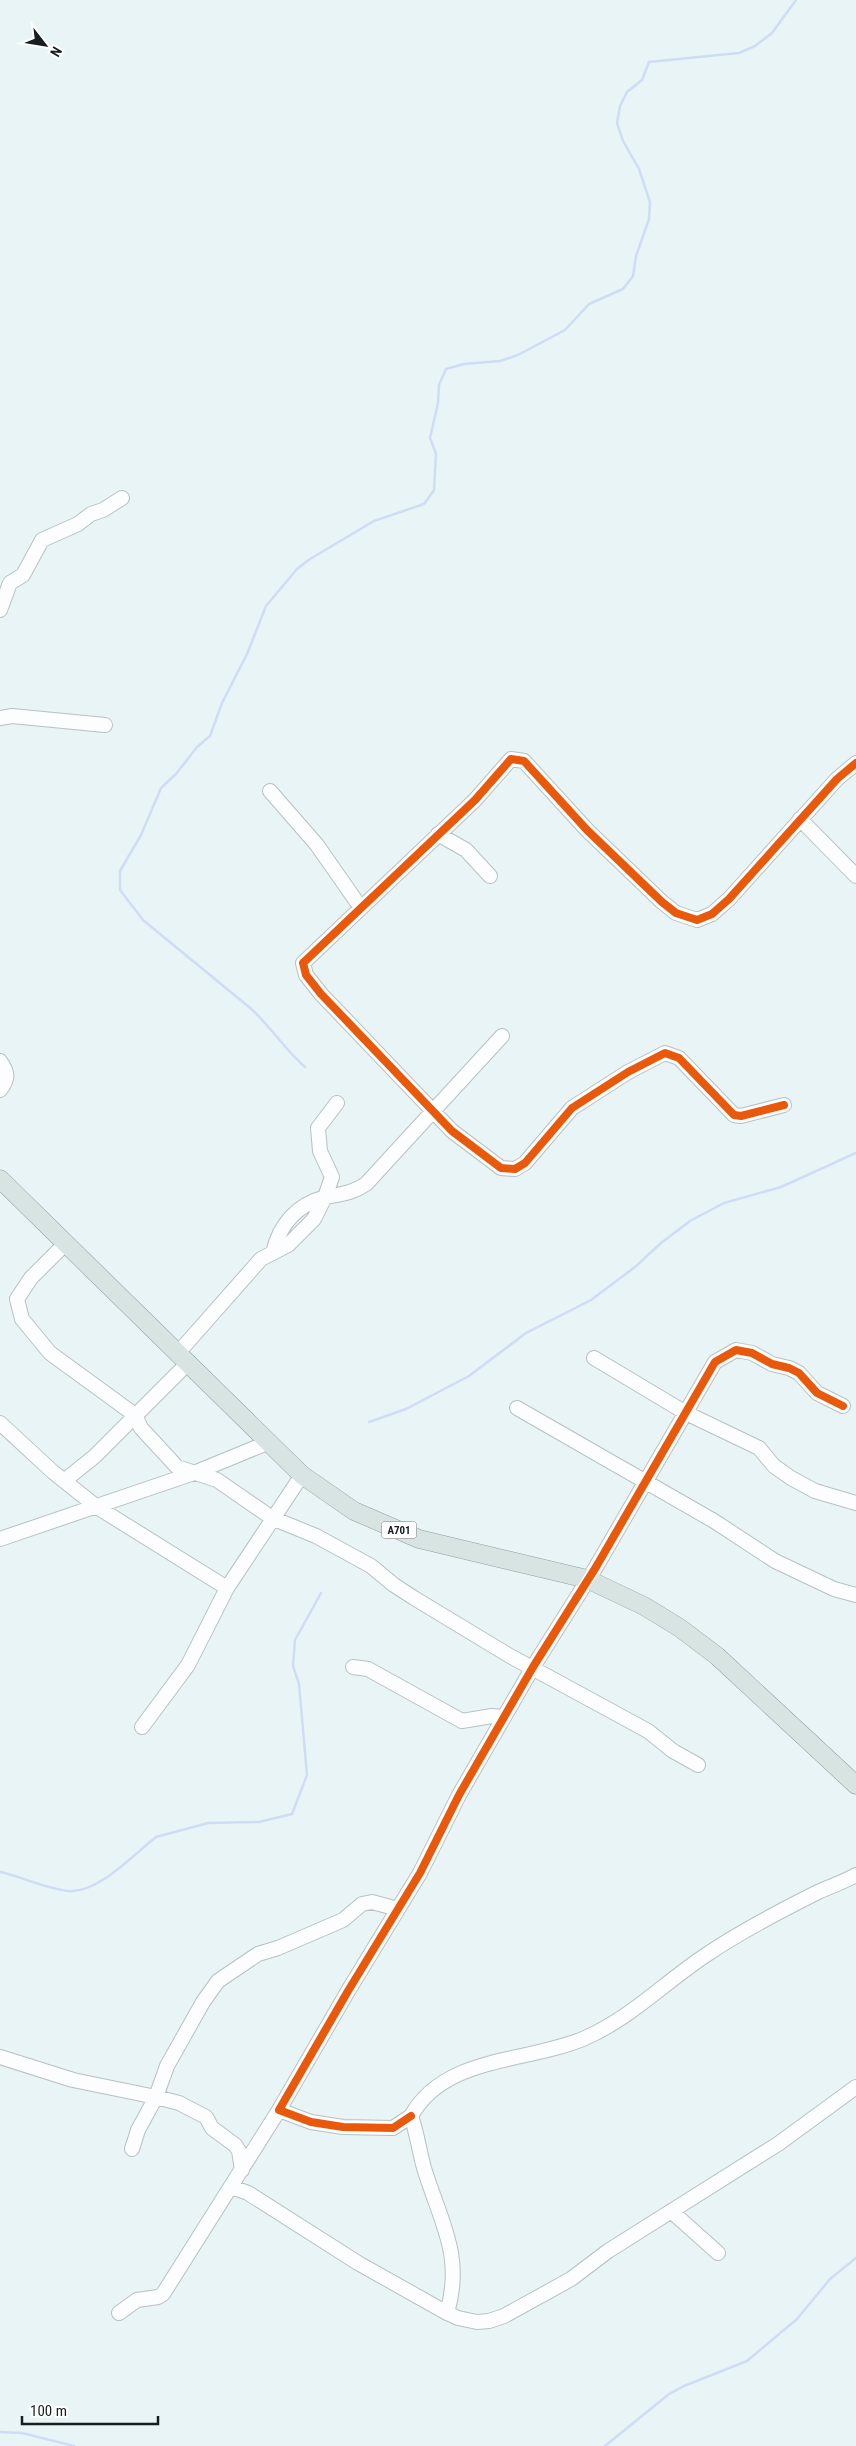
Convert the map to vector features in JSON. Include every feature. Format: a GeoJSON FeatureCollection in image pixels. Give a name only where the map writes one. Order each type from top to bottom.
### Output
{"type":"FeatureCollection","features":[{"type":"Feature","properties":{"kind":"main road","name":"A701"},"geometry":{"type":"LineString","coordinates":[[0,1179],[183,1357],[267,1443],[302,1475],[354,1511],[419,1539],[588,1579],[644,1606],[680,1628],[717,1656],[856,1785]]}},
{"type":"Feature","properties":{"kind":"street"},"geometry":{"type":"LineString","coordinates":[[0,610],[10,583],[23,575],[42,540],[78,524],[91,514],[103,510],[122,498]]}},
{"type":"Feature","properties":{"kind":"street"},"geometry":{"type":"LineString","coordinates":[[0,718],[12,716],[105,725]]}},
{"type":"Feature","properties":{"kind":"street"},"geometry":{"type":"LineString","coordinates":[[784,1105],[734,1115],[679,1058],[666,1054],[641,1064],[572,1108],[554,1128],[540,1148],[525,1163],[515,1169],[501,1168],[472,1148],[434,1112],[374,1047],[337,1012],[304,970],[303,963],[308,956],[475,800],[511,759],[519,759],[530,766],[598,840],[662,902],[676,913],[697,920],[712,914],[837,779],[856,763]]}},
{"type":"Feature","properties":{"kind":"street"},"geometry":{"type":"LineString","coordinates":[[270,791],[317,845],[361,908]]}},
{"type":"Feature","properties":{"kind":"street"},"geometry":{"type":"LineString","coordinates":[[800,819],[856,876]]}},
{"type":"Feature","properties":{"kind":"street"},"geometry":{"type":"LineString","coordinates":[[438,834],[466,850],[490,876]]}},
{"type":"Feature","properties":{"kind":"street"},"geometry":{"type":"LineString","coordinates":[[64,1481],[95,1456],[135,1415],[254,1266],[288,1245],[314,1219],[348,1194],[366,1184],[502,1036]]}},
{"type":"Feature","properties":{"kind":"street"},"geometry":{"type":"LineString","coordinates":[[0,1061],[7,1072],[7,1079],[0,1090]]}},
{"type":"Feature","properties":{"kind":"street"},"geometry":{"type":"LineString","coordinates":[[314,1219],[332,1177],[320,1151],[318,1128],[336,1103]]}},
{"type":"Feature","properties":{"kind":"street"},"geometry":{"type":"LineString","coordinates":[[273,1253],[276,1239],[287,1220],[309,1204],[325,1197],[348,1194]]}},
{"type":"Feature","properties":{"kind":"street"},"geometry":{"type":"LineString","coordinates":[[66,1243],[30,1278],[17,1299],[22,1319],[62,1364],[105,1392],[135,1415],[141,1428],[165,1456],[177,1466],[217,1480],[272,1518],[316,1536],[371,1566],[394,1586],[502,1651],[648,1731],[673,1751],[698,1765]]}},
{"type":"Feature","properties":{"kind":"street"},"geometry":{"type":"LineString","coordinates":[[119,2313],[137,2300],[158,2297],[163,2294],[213,2213],[232,2187],[420,1873],[459,1795],[504,1717],[588,1579],[715,1362],[736,1350],[752,1353],[772,1364],[789,1368],[805,1379],[817,1393],[843,1406]]}},
{"type":"Feature","properties":{"kind":"street"},"geometry":{"type":"LineString","coordinates":[[594,1358],[686,1413],[759,1448],[774,1466],[814,1491],[856,1503]]}},
{"type":"Feature","properties":{"kind":"street"},"geometry":{"type":"LineString","coordinates":[[517,1408],[714,1521],[775,1561],[834,1589],[856,1595]]}},
{"type":"Feature","properties":{"kind":"street"},"geometry":{"type":"LineString","coordinates":[[0,1423],[64,1481],[97,1506],[227,1588]]}},
{"type":"Feature","properties":{"kind":"street"},"geometry":{"type":"LineString","coordinates":[[0,1539],[194,1473],[267,1443]]}},
{"type":"Feature","properties":{"kind":"street"},"geometry":{"type":"LineString","coordinates":[[142,1727],[188,1665],[227,1588],[302,1475]]}},
{"type":"Feature","properties":{"kind":"street"},"geometry":{"type":"LineString","coordinates":[[352,1667],[368,1669],[462,1721],[484,1717],[504,1717]]}},
{"type":"Feature","properties":{"kind":"street"},"geometry":{"type":"LineString","coordinates":[[279,2110],[311,2122],[343,2127],[393,2128],[411,2116],[425,2095],[447,2079],[464,2072],[584,2039],[616,2023],[706,1954],[817,1893],[856,1875]]}},
{"type":"Feature","properties":{"kind":"street"},"geometry":{"type":"LineString","coordinates":[[132,2149],[138,2130],[156,2097],[167,2066],[203,2002],[218,1981],[258,1954],[278,1948],[343,1920],[362,1904],[372,1902],[398,1909]]}},
{"type":"Feature","properties":{"kind":"street"},"geometry":{"type":"LineString","coordinates":[[0,2058],[73,2080],[156,2097],[186,2106],[206,2117],[212,2128],[235,2144],[239,2151],[242,2170]]}},
{"type":"Feature","properties":{"kind":"street"},"geometry":{"type":"LineString","coordinates":[[232,2187],[248,2194],[358,2263],[447,2313],[458,2318],[477,2322],[504,2316],[571,2279],[608,2251],[778,2144],[856,2087]]}},
{"type":"Feature","properties":{"kind":"street"},"geometry":{"type":"LineString","coordinates":[[411,2116],[424,2167],[449,2242],[453,2260],[453,2291],[447,2313]]}},
{"type":"Feature","properties":{"kind":"street"},"geometry":{"type":"LineString","coordinates":[[671,2211],[718,2253]]}},
{"type":"Feature","properties":{"kind":"waterway"},"geometry":{"type":"LineString","coordinates":[[305,1067],[249,1007],[143,920],[120,890],[120,871],[141,835],[161,788],[176,774],[197,747],[210,736],[222,703],[247,654],[266,606],[297,569],[310,559],[374,521],[424,504],[434,490],[436,454],[430,438],[438,403],[439,385],[446,369],[464,364],[500,361],[518,355],[565,330],[589,304],[623,289],[633,276],[636,256],[649,219],[650,202],[639,169],[623,141],[617,123],[620,106],[627,92],[642,80],[649,62],[739,53],[755,46],[772,33],[796,0]]}},
{"type":"Feature","properties":{"kind":"waterway"},"geometry":{"type":"LineString","coordinates":[[369,1422],[406,1409],[469,1376],[526,1333],[591,1300],[635,1267],[661,1243],[690,1221],[724,1203],[781,1187],[856,1153]]}},
{"type":"Feature","properties":{"kind":"waterway"},"geometry":{"type":"LineString","coordinates":[[0,1872],[59,1890],[79,1890],[91,1886],[115,1872],[156,1837],[208,1823],[259,1822],[292,1814],[307,1775],[299,1684],[293,1666],[295,1640],[321,1593]]}},
{"type":"Feature","properties":{"kind":"waterway"},"geometry":{"type":"LineString","coordinates":[[605,2446],[669,2394],[684,2386],[747,2361],[797,2319],[830,2279],[856,2258]]}},
{"type":"Feature","properties":{"kind":"waterway"},"geometry":{"type":"LineString","coordinates":[[0,2432],[22,2433],[74,2446]]}},
{"type":"Feature","properties":{"kind":"cycle path"},"geometry":{"type":"LineString","coordinates":[[784,1105],[741,1116],[734,1115],[679,1058],[665,1053],[628,1072],[572,1108],[525,1163],[515,1169],[501,1168],[452,1131],[321,994],[306,975],[303,963],[475,800],[511,759],[524,761],[587,830],[662,902],[676,913],[697,920],[712,914],[729,899],[837,779],[856,763]]}},
{"type":"Feature","properties":{"kind":"cycle path"},"geometry":{"type":"LineString","coordinates":[[411,2116],[393,2128],[343,2127],[311,2122],[279,2110],[348,1991],[420,1873],[459,1795],[533,1667],[596,1567],[715,1362],[736,1350],[752,1353],[772,1364],[789,1368],[799,1373],[817,1393],[843,1406]]}}]}
